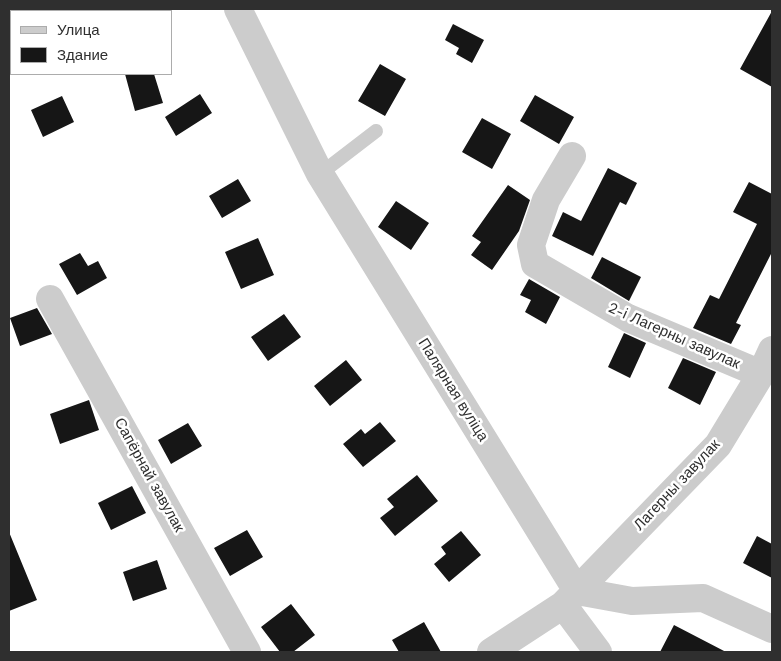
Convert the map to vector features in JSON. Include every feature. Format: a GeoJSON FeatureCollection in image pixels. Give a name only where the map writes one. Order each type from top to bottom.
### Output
{"type":"FeatureCollection","features":[{"type":"Feature","properties":{"kind":"street"},"geometry":{"type":"LineString","coordinates":[[34,10],[58,9]]}},
{"type":"Feature","properties":{"kind":"street","name":"Палярная вуліца"},"geometry":{"type":"LineString","coordinates":[[238,9],[320,174],[570,598],[598,652]]}},
{"type":"Feature","properties":{"kind":"street","name":"2-і Лагерны завулак"},"geometry":{"type":"LineString","coordinates":[[572,156],[546,200],[531,245],[536,264],[628,318],[761,374]]}},
{"type":"Feature","properties":{"kind":"street","name":"Сапёрнай завулак"},"geometry":{"type":"LineString","coordinates":[[50,299],[247,652]]}},
{"type":"Feature","properties":{"kind":"street","name":"Лагерны завулак"},"geometry":{"type":"LineString","coordinates":[[491,652],[570,598],[718,444],[761,374],[772,350]]}},
{"type":"Feature","properties":{"kind":"street"},"geometry":{"type":"LineString","coordinates":[[570,598],[632,601],[702,598],[772,629]]}},
{"type":"Feature","properties":{"kind":"lane"},"geometry":{"type":"LineString","coordinates":[[320,174],[376,132]]}},
{"type":"Feature","properties":{"kind":"building"},"geometry":{"type":"Polygon","coordinates":[[[772,11],[772,87],[740,69],[772,11]]]}},
{"type":"Feature","properties":{"kind":"building"},"geometry":{"type":"Polygon","coordinates":[[[453,24],[484,40],[472,63],[456,54],[459,48],[445,40],[453,24]]]}},
{"type":"Feature","properties":{"kind":"building"},"geometry":{"type":"Polygon","coordinates":[[[380,64],[406,79],[385,116],[358,101],[380,64]]]}},
{"type":"Feature","properties":{"kind":"building"},"geometry":{"type":"Polygon","coordinates":[[[125,75],[154,75],[163,103],[135,111],[125,75]]]}},
{"type":"Feature","properties":{"kind":"building"},"geometry":{"type":"Polygon","coordinates":[[[200,94],[212,113],[176,136],[165,117],[200,94]]]}},
{"type":"Feature","properties":{"kind":"building"},"geometry":{"type":"Polygon","coordinates":[[[535,95],[574,117],[559,144],[520,121],[535,95]]]}},
{"type":"Feature","properties":{"kind":"building"},"geometry":{"type":"Polygon","coordinates":[[[62,96],[74,122],[43,137],[31,110],[62,96]]]}},
{"type":"Feature","properties":{"kind":"building"},"geometry":{"type":"Polygon","coordinates":[[[482,118],[511,134],[492,169],[462,152],[482,118]]]}},
{"type":"Feature","properties":{"kind":"building"},"geometry":{"type":"Polygon","coordinates":[[[608,168],[637,183],[626,205],[620,202],[593,256],[552,236],[563,212],[581,221],[608,168]]]}},
{"type":"Feature","properties":{"kind":"building"},"geometry":{"type":"Polygon","coordinates":[[[238,179],[251,201],[222,218],[209,196],[238,179]]]}},
{"type":"Feature","properties":{"kind":"building"},"geometry":{"type":"Polygon","coordinates":[[[749,182],[772,194],[772,252],[736,323],[741,325],[731,344],[693,328],[710,295],[719,299],[757,224],[733,212],[749,182]]]}},
{"type":"Feature","properties":{"kind":"building"},"geometry":{"type":"Polygon","coordinates":[[[508,185],[530,200],[519,231],[492,270],[471,255],[481,242],[472,236],[508,185]]]}},
{"type":"Feature","properties":{"kind":"building"},"geometry":{"type":"Polygon","coordinates":[[[396,201],[429,223],[411,250],[378,227],[396,201]]]}},
{"type":"Feature","properties":{"kind":"building"},"geometry":{"type":"Polygon","coordinates":[[[258,238],[274,275],[241,289],[225,252],[258,238]]]}},
{"type":"Feature","properties":{"kind":"building"},"geometry":{"type":"Polygon","coordinates":[[[80,253],[88,266],[98,261],[107,278],[77,295],[59,264],[80,253]]]}},
{"type":"Feature","properties":{"kind":"building"},"geometry":{"type":"Polygon","coordinates":[[[602,257],[641,277],[629,301],[591,278],[602,257]]]}},
{"type":"Feature","properties":{"kind":"building"},"geometry":{"type":"Polygon","coordinates":[[[529,279],[560,297],[546,324],[525,312],[531,300],[520,295],[529,279]]]}},
{"type":"Feature","properties":{"kind":"building"},"geometry":{"type":"Polygon","coordinates":[[[37,308],[52,334],[20,346],[10,318],[37,308]]]}},
{"type":"Feature","properties":{"kind":"building"},"geometry":{"type":"Polygon","coordinates":[[[284,314],[301,337],[268,361],[251,337],[284,314]]]}},
{"type":"Feature","properties":{"kind":"building"},"geometry":{"type":"Polygon","coordinates":[[[624,333],[646,343],[630,378],[608,367],[624,333]]]}},
{"type":"Feature","properties":{"kind":"building"},"geometry":{"type":"Polygon","coordinates":[[[683,358],[716,372],[700,405],[668,388],[683,358]]]}},
{"type":"Feature","properties":{"kind":"building"},"geometry":{"type":"Polygon","coordinates":[[[346,360],[362,380],[330,406],[314,386],[346,360]]]}},
{"type":"Feature","properties":{"kind":"building"},"geometry":{"type":"Polygon","coordinates":[[[89,400],[99,430],[60,444],[50,414],[89,400]]]}},
{"type":"Feature","properties":{"kind":"building"},"geometry":{"type":"Polygon","coordinates":[[[380,422],[396,441],[363,467],[343,444],[361,429],[365,434],[380,422]]]}},
{"type":"Feature","properties":{"kind":"building"},"geometry":{"type":"Polygon","coordinates":[[[188,423],[202,446],[171,464],[158,440],[188,423]]]}},
{"type":"Feature","properties":{"kind":"building"},"geometry":{"type":"Polygon","coordinates":[[[417,475],[438,501],[395,536],[380,518],[394,507],[387,499],[417,475]]]}},
{"type":"Feature","properties":{"kind":"building"},"geometry":{"type":"Polygon","coordinates":[[[132,486],[146,513],[111,530],[98,503],[132,486]]]}},
{"type":"Feature","properties":{"kind":"building"},"geometry":{"type":"Polygon","coordinates":[[[247,530],[263,557],[230,576],[214,548],[247,530]]]}},
{"type":"Feature","properties":{"kind":"building"},"geometry":{"type":"Polygon","coordinates":[[[461,531],[481,555],[449,582],[434,564],[446,554],[441,547],[461,531]]]}},
{"type":"Feature","properties":{"kind":"building"},"geometry":{"type":"Polygon","coordinates":[[[9,532],[37,600],[9,611],[9,532]]]}},
{"type":"Feature","properties":{"kind":"building"},"geometry":{"type":"Polygon","coordinates":[[[757,536],[772,544],[772,578],[743,563],[757,536]]]}},
{"type":"Feature","properties":{"kind":"building"},"geometry":{"type":"Polygon","coordinates":[[[157,560],[167,589],[133,601],[123,572],[157,560]]]}},
{"type":"Feature","properties":{"kind":"building"},"geometry":{"type":"Polygon","coordinates":[[[291,604],[315,635],[293,652],[280,652],[261,627],[291,604]]]}},
{"type":"Feature","properties":{"kind":"building"},"geometry":{"type":"Polygon","coordinates":[[[424,622],[441,652],[399,652],[392,640],[424,622]]]}},
{"type":"Feature","properties":{"kind":"building"},"geometry":{"type":"Polygon","coordinates":[[[674,625],[726,652],[660,652],[674,625]]]}}]}
